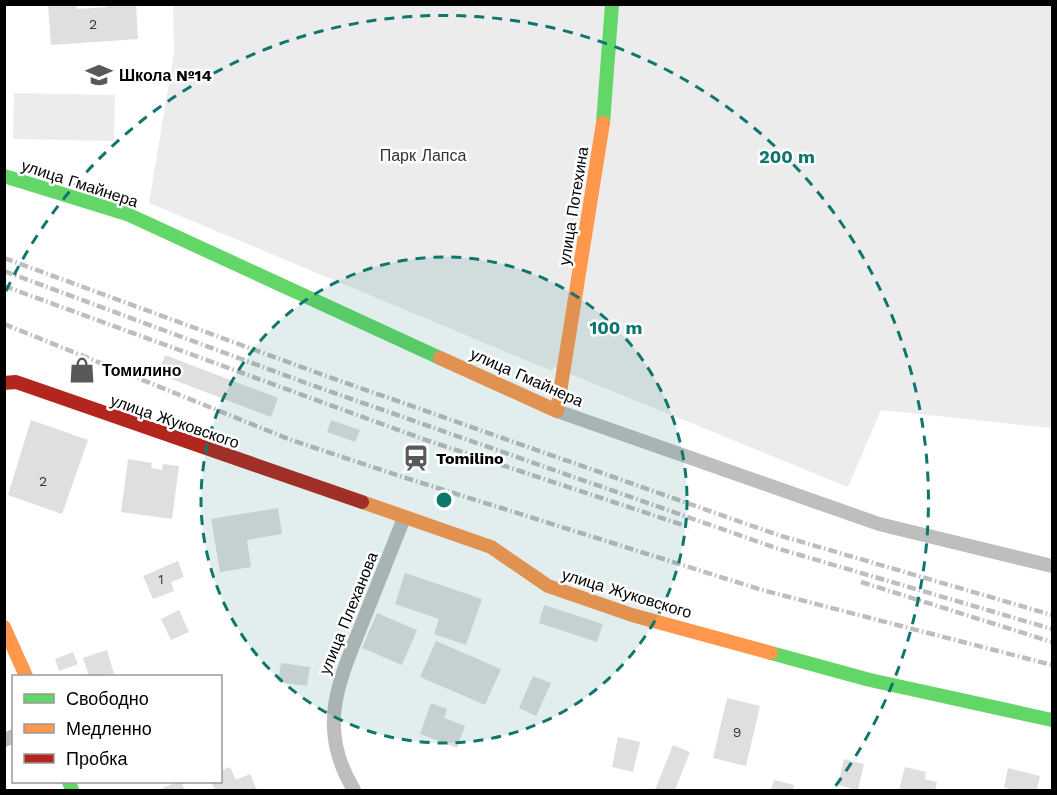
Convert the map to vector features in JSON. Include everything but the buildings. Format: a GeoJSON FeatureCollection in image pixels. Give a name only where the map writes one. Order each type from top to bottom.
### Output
{"type":"FeatureCollection","features":[{"type":"Feature","properties":{"kind":"street","name":"улица Потехина"},"geometry":{"type":"LineString","coordinates":[[557,411],[606,102],[612,4]]}},
{"type":"Feature","properties":{"kind":"street","name":"улица Гмайнера"},"geometry":{"type":"LineString","coordinates":[[4,176],[127,214],[557,411],[879,524],[1053,566]]}},
{"type":"Feature","properties":{"kind":"street","name":"улица Жуковского"},"geometry":{"type":"LineString","coordinates":[[4,382],[16,382],[491,547],[548,586],[632,615],[870,680],[1053,720]]}},
{"type":"Feature","properties":{"kind":"street","name":"улица Плеханова"},"geometry":{"type":"LineString","coordinates":[[354,790],[341,770],[333,734],[336,688],[404,518]]}},
{"type":"Feature","properties":{"kind":"street"},"geometry":{"type":"LineString","coordinates":[[4,627],[26,675]]}},
{"type":"Feature","properties":{"kind":"green space","name":"Парк Лапса"},"geometry":{"type":"Polygon","coordinates":[[[173,5],[1052,5],[1052,428],[881,410],[848,487],[553,367],[552,371],[149,203],[174,53],[173,5]]]}},
{"type":"Feature","properties":{"kind":"green space"},"geometry":{"type":"Polygon","coordinates":[[[14,93],[115,95],[114,141],[13,139],[14,93]]]}},
{"type":"Feature","properties":{"kind":"railway"},"geometry":{"type":"LineString","coordinates":[[4,258],[315,372],[778,535],[1052,615]]}},
{"type":"Feature","properties":{"kind":"railway"},"geometry":{"type":"LineString","coordinates":[[4,271],[306,383],[776,548],[1052,629]]}},
{"type":"Feature","properties":{"kind":"railway"},"geometry":{"type":"LineString","coordinates":[[4,286],[423,439],[689,527]]}},
{"type":"Feature","properties":{"kind":"railway"},"geometry":{"type":"LineString","coordinates":[[4,324],[291,440],[409,479],[762,590],[1052,665]]}},
{"type":"Feature","properties":{"kind":"railway"},"geometry":{"type":"LineString","coordinates":[[861,582],[1052,642]]}},
{"type":"Feature","properties":{"kind":"traffic: fast"},"geometry":{"type":"LineString","coordinates":[[603,123],[612,4]]}},
{"type":"Feature","properties":{"kind":"traffic: fast"},"geometry":{"type":"LineString","coordinates":[[4,176],[127,214],[440,358]]}},
{"type":"Feature","properties":{"kind":"traffic: fast"},"geometry":{"type":"LineString","coordinates":[[771,653],[870,680],[1052,720]]}},
{"type":"Feature","properties":{"kind":"traffic: fast"},"geometry":{"type":"LineString","coordinates":[[69,783],[72,790]]}},
{"type":"Feature","properties":{"kind":"traffic: slow"},"geometry":{"type":"LineString","coordinates":[[440,358],[557,411],[603,123]]}},
{"type":"Feature","properties":{"kind":"traffic: slow"},"geometry":{"type":"LineString","coordinates":[[362,502],[491,547],[548,586],[632,615],[771,653]]}},
{"type":"Feature","properties":{"kind":"traffic: slow"},"geometry":{"type":"LineString","coordinates":[[4,627],[26,675]]}},
{"type":"Feature","properties":{"kind":"traffic: jam"},"geometry":{"type":"LineString","coordinates":[[4,383],[16,382],[362,502]]}},
{"type":"Feature","properties":{"kind":"place","name":"Школа №14"},"geometry":{"type":"Point","coordinates":[99,75]}},
{"type":"Feature","properties":{"kind":"place","name":"Томилино"},"geometry":{"type":"Point","coordinates":[82,370]}},
{"type":"Feature","properties":{"kind":"place","name":"Tomilino"},"geometry":{"type":"Point","coordinates":[416,458]}}]}
